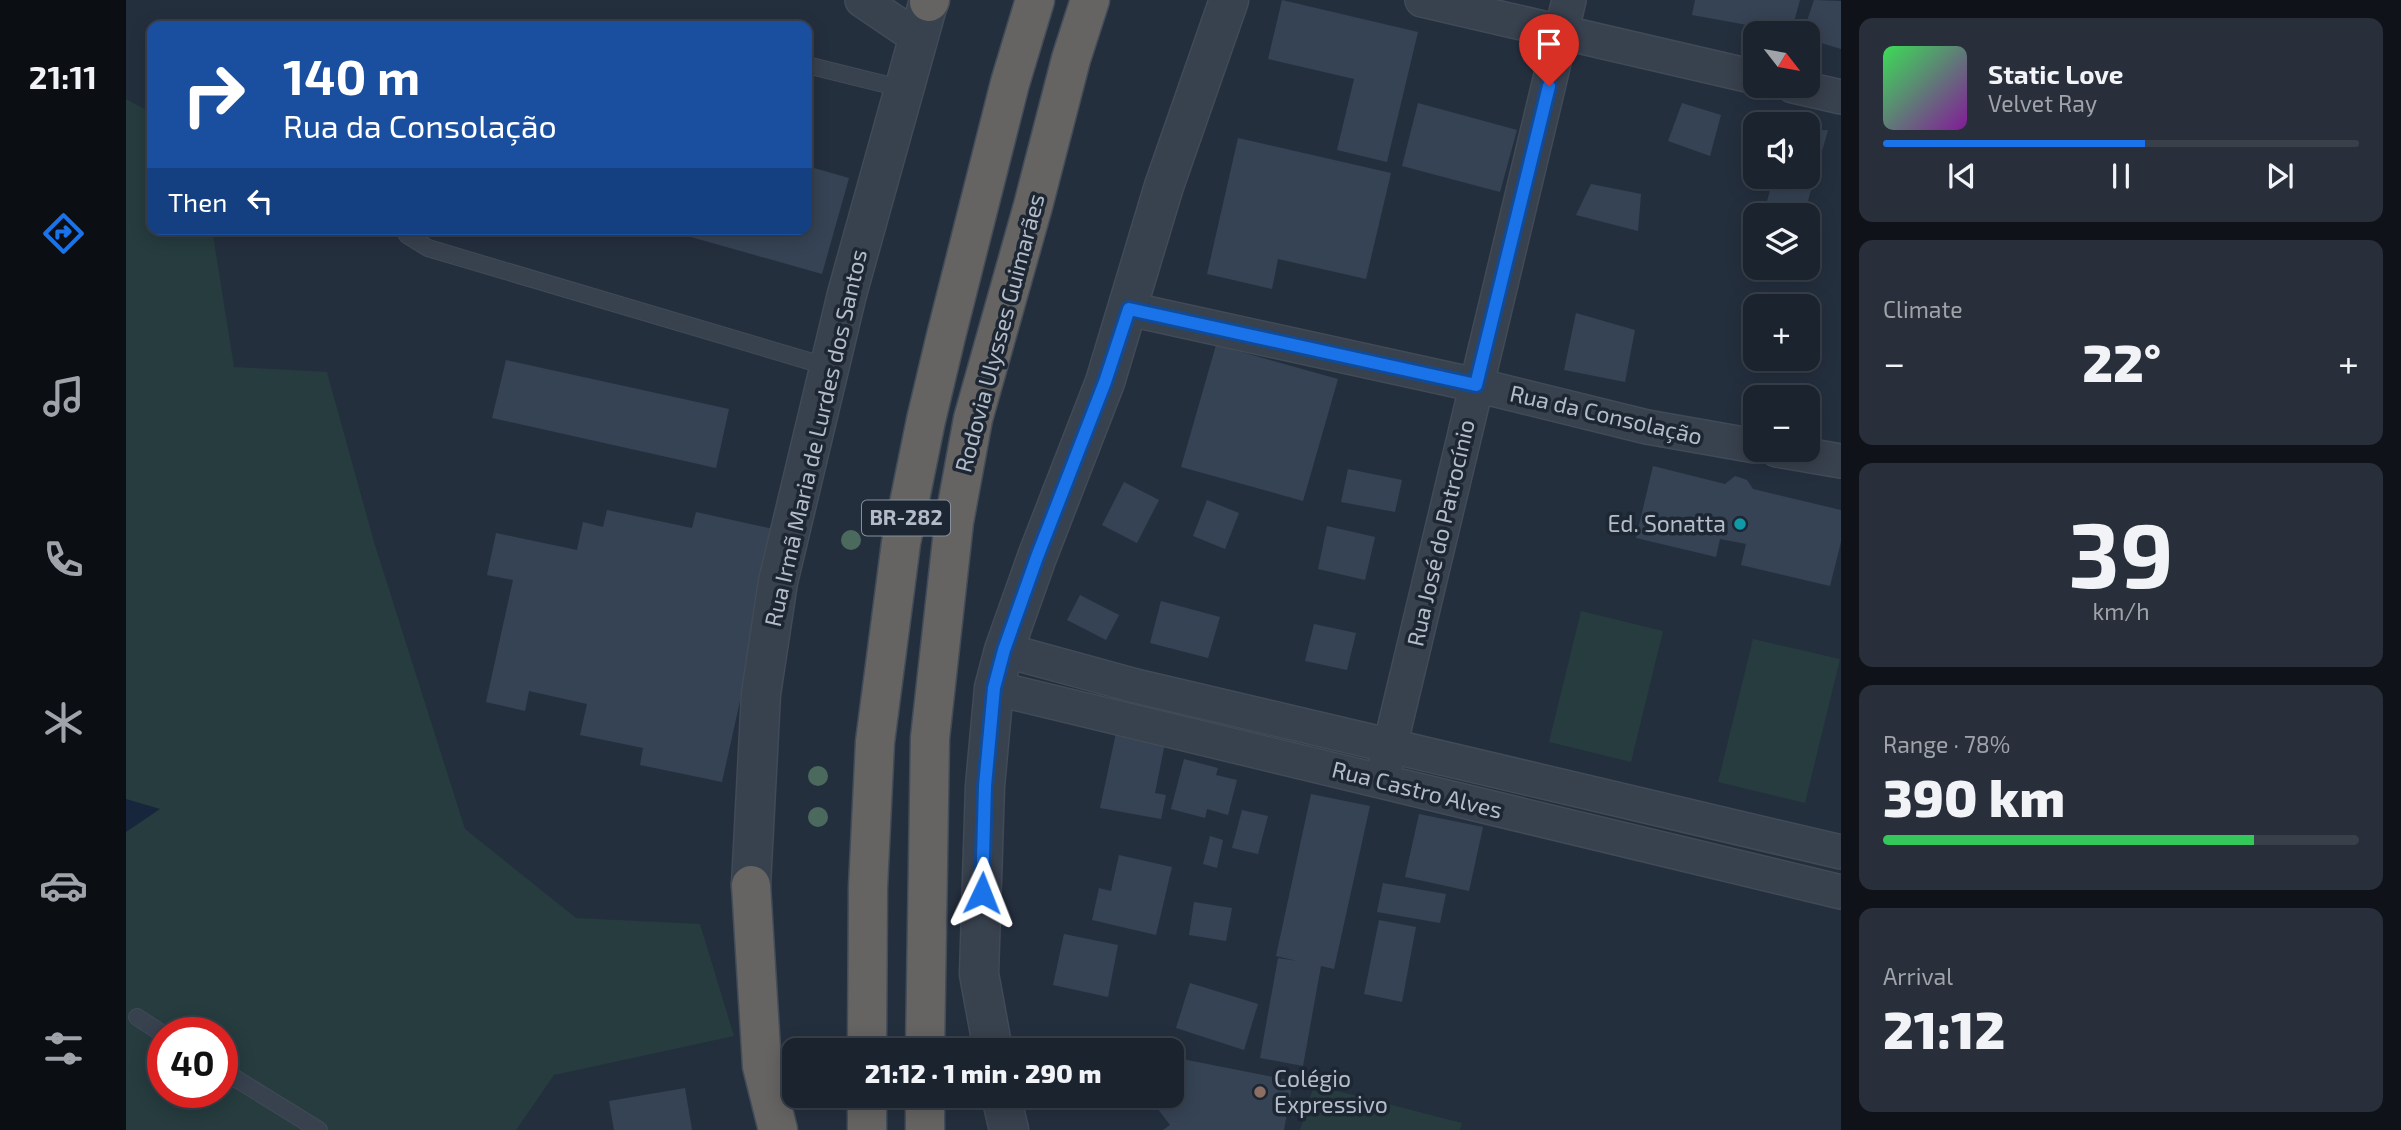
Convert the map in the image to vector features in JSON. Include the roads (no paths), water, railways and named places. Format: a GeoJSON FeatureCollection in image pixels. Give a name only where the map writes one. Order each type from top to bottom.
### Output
{"type":"FeatureCollection","features":[{"type":"Feature","properties":{"kind":"highway","name":"Rodovia Ulysses Guimarães"},"geometry":{"type":"LineString","coordinates":[[867,1038],[868,887],[875,742],[901,543],[934,384],[1010,83],[1035,0]]}},
{"type":"Feature","properties":{"kind":"highway","name":"Rodovia Ulysses Guimarães"},"geometry":{"type":"LineString","coordinates":[[925,1038],[930,738],[954,522],[973,419],[1071,59],[1090,0]]}},
{"type":"Feature","properties":{"kind":"highway"},"geometry":{"type":"LineString","coordinates":[[751,885],[762,1066],[778,1130]]}},
{"type":"Feature","properties":{"kind":"highway"},"geometry":{"type":"LineString","coordinates":[[867,1108],[867,1130]]}},
{"type":"Feature","properties":{"kind":"highway"},"geometry":{"type":"LineString","coordinates":[[925,1108],[925,1130]]}},
{"type":"Feature","properties":{"kind":"street"},"geometry":{"type":"LineString","coordinates":[[862,0],[918,38]]}},
{"type":"Feature","properties":{"kind":"street","name":"Rua Irmã Maria de Lurdes dos Santos"},"geometry":{"type":"LineString","coordinates":[[751,885],[760,705],[778,582],[829,366],[928,0]]}},
{"type":"Feature","properties":{"kind":"street"},"geometry":{"type":"LineString","coordinates":[[991,1038],[979,974],[985,786],[994,688],[1004,650],[1105,382],[1164,186],[1229,0]]}},
{"type":"Feature","properties":{"kind":"street"},"geometry":{"type":"LineString","coordinates":[[1422,0],[1743,74]]}},
{"type":"Feature","properties":{"kind":"street","name":"Rua José do Patrocínio"},"geometry":{"type":"LineString","coordinates":[[1382,782],[1569,0]]}},
{"type":"Feature","properties":{"kind":"street"},"geometry":{"type":"LineString","coordinates":[[1820,92],[1841,97]]}},
{"type":"Feature","properties":{"kind":"street","name":"Rua da Consolação"},"geometry":{"type":"LineString","coordinates":[[1129,309],[1476,385],[1647,427],[1743,444]]}},
{"type":"Feature","properties":{"kind":"street"},"geometry":{"type":"LineString","coordinates":[[1820,457],[1841,461]]}},
{"type":"Feature","properties":{"kind":"street","name":"Rua Castro Alves"},"geometry":{"type":"LineString","coordinates":[[1004,650],[1136,686],[1841,852]]}},
{"type":"Feature","properties":{"kind":"street"},"geometry":{"type":"LineString","coordinates":[[1131,721],[1136,686]]}},
{"type":"Feature","properties":{"kind":"street","name":"Rua Castro Alves"},"geometry":{"type":"LineString","coordinates":[[994,688],[1841,892]]}},
{"type":"Feature","properties":{"kind":"street"},"geometry":{"type":"LineString","coordinates":[[1243,748],[1250,712]]}},
{"type":"Feature","properties":{"kind":"street"},"geometry":{"type":"LineString","coordinates":[[1570,827],[1577,789]]}},
{"type":"Feature","properties":{"kind":"street"},"geometry":{"type":"LineString","coordinates":[[1720,863],[1727,825]]}},
{"type":"Feature","properties":{"kind":"street"},"geometry":{"type":"LineString","coordinates":[[1004,1108],[1009,1130]]}},
{"type":"Feature","properties":{"kind":"lane"},"geometry":{"type":"LineString","coordinates":[[812,66],[904,89]]}},
{"type":"Feature","properties":{"kind":"lane"},"geometry":{"type":"LineString","coordinates":[[407,235],[428,248],[829,366]]}},
{"type":"Feature","properties":{"kind":"lane"},"geometry":{"type":"LineString","coordinates":[[137,1017],[147,1024]]}},
{"type":"Feature","properties":{"kind":"lane"},"geometry":{"type":"LineString","coordinates":[[238,1080],[319,1130]]}},
{"type":"Feature","properties":{"kind":"water"},"geometry":{"type":"Polygon","coordinates":[[[126,799],[160,809],[126,832],[126,799]]]}},
{"type":"Feature","properties":{"kind":"place","name":"Ed. Sonatta"},"geometry":{"type":"Point","coordinates":[1740,524]}},
{"type":"Feature","properties":{"kind":"place","name":"Colégio Expressivo"},"geometry":{"type":"Point","coordinates":[1260,1092]}}]}
